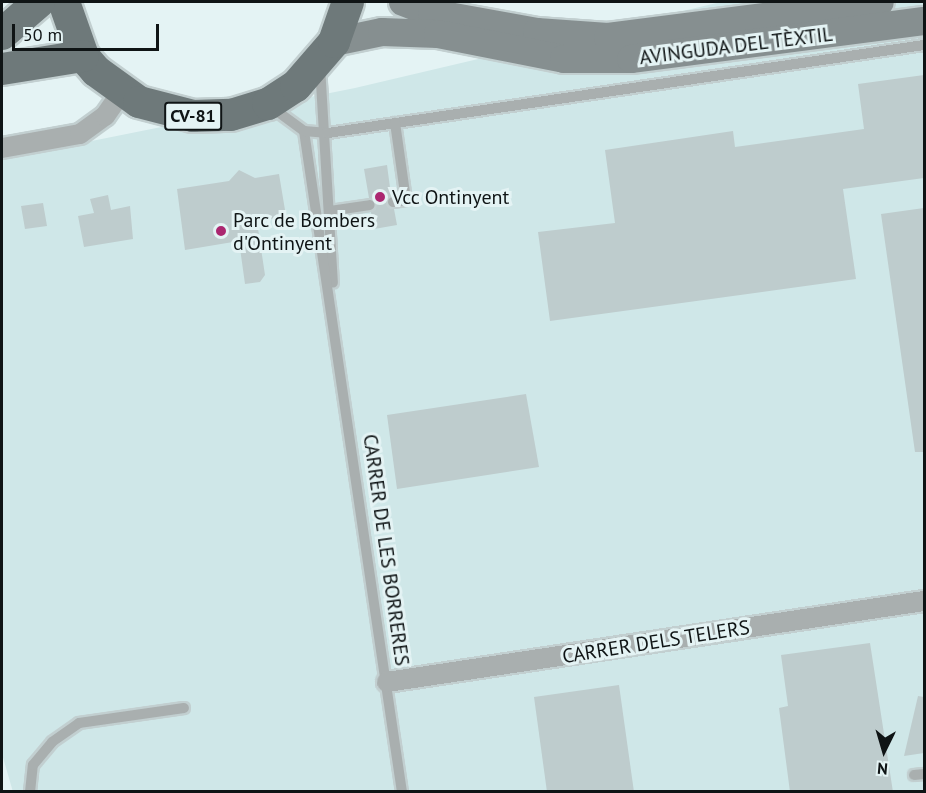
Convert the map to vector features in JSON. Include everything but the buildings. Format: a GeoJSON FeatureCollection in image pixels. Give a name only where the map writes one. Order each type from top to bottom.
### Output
{"type":"FeatureCollection","features":[{"type":"Feature","properties":{"kind":"main road"},"geometry":{"type":"LineString","coordinates":[[2,34],[39,2]]}},
{"type":"Feature","properties":{"kind":"main road","name":"CV-81"},"geometry":{"type":"LineString","coordinates":[[64,2],[83,56],[122,92],[174,114],[231,115],[268,104],[327,52]]}},
{"type":"Feature","properties":{"kind":"main road"},"geometry":{"type":"LineString","coordinates":[[327,52],[348,2]]}},
{"type":"Feature","properties":{"kind":"main road"},"geometry":{"type":"LineString","coordinates":[[2,69],[83,56]]}},
{"type":"Feature","properties":{"kind":"street","name":"AVINGUDA DEL TÈXTIL"},"geometry":{"type":"LineString","coordinates":[[403,2],[432,13],[537,32],[608,37],[880,2]]}},
{"type":"Feature","properties":{"kind":"street","name":"AVINGUDA DEL TÈXTIL"},"geometry":{"type":"LineString","coordinates":[[327,52],[382,32],[438,34],[564,59],[631,59],[924,21]]}},
{"type":"Feature","properties":{"kind":"street"},"geometry":{"type":"LineString","coordinates":[[2,148],[80,134],[105,116],[122,92]]}},
{"type":"Feature","properties":{"kind":"street","name":"CARRER DELS TELERS"},"geometry":{"type":"LineString","coordinates":[[387,682],[924,601]]}},
{"type":"Feature","properties":{"kind":"lane"},"geometry":{"type":"LineString","coordinates":[[268,104],[304,131],[328,133],[924,45]]}},
{"type":"Feature","properties":{"kind":"lane"},"geometry":{"type":"LineString","coordinates":[[327,52],[334,314]]}},
{"type":"Feature","properties":{"kind":"lane"},"geometry":{"type":"LineString","coordinates":[[393,202],[406,200],[395,123]]}},
{"type":"Feature","properties":{"kind":"lane"},"geometry":{"type":"LineString","coordinates":[[304,131],[313,216],[334,314]]}},
{"type":"Feature","properties":{"kind":"lane"},"geometry":{"type":"LineString","coordinates":[[330,211],[370,205]]}},
{"type":"Feature","properties":{"kind":"lane","name":"CARRER DE LES BORRERES"},"geometry":{"type":"LineString","coordinates":[[334,314],[402,792]]}},
{"type":"Feature","properties":{"kind":"lane"},"geometry":{"type":"LineString","coordinates":[[30,792],[33,765],[52,742],[79,723],[184,708]]}},
{"type":"Feature","properties":{"kind":"shaded area"},"geometry":{"type":"Polygon","coordinates":[[[721,2],[924,2],[924,791],[13,792],[2,754],[2,159],[355,88],[721,2]]]}},
{"type":"Feature","properties":{"kind":"place","name":"Vcc Ontinyent"},"geometry":{"type":"Point","coordinates":[380,197]}},
{"type":"Feature","properties":{"kind":"place","name":"Parc de Bombers d'Ontinyent"},"geometry":{"type":"Point","coordinates":[221,231]}}]}
